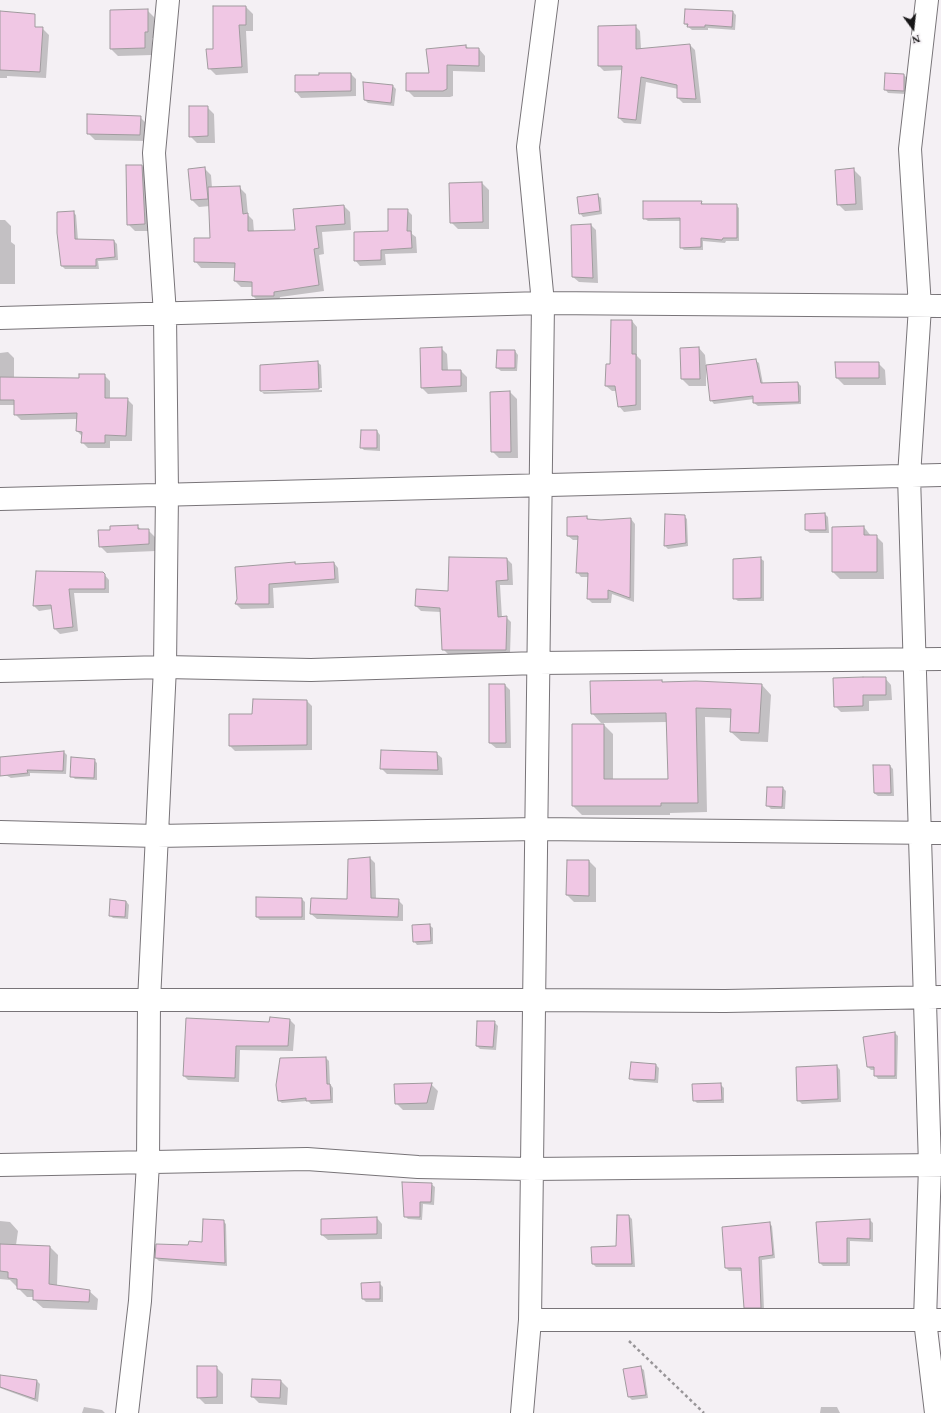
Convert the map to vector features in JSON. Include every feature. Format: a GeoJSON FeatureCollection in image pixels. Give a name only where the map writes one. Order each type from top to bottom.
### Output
{"type":"FeatureCollection","features":[{"type":"Feature","properties":{"kind":"street"},"geometry":{"type":"LineString","coordinates":[[126,1413],[140,1301],[148,1163],[149,1001],[165,668],[167,493],[165,314],[154,153],[168,0]]}},
{"type":"Feature","properties":{"kind":"street"},"geometry":{"type":"LineString","coordinates":[[522,1413],[530,1320],[543,303],[528,147],[547,0]]}},
{"type":"Feature","properties":{"kind":"street"},"geometry":{"type":"LineString","coordinates":[[927,0],[910,149],[931,307],[909,476],[916,660],[930,833],[935,1166],[933,1320],[936,1413]]}},
{"type":"Feature","properties":{"kind":"street"},"geometry":{"type":"LineString","coordinates":[[0,318],[543,303],[931,307]]}},
{"type":"Feature","properties":{"kind":"street"},"geometry":{"type":"LineString","coordinates":[[0,499],[167,493],[941,475]]}},
{"type":"Feature","properties":{"kind":"street"},"geometry":{"type":"LineString","coordinates":[[0,671],[165,668],[311,670],[538,663],[941,659]]}},
{"type":"Feature","properties":{"kind":"street"},"geometry":{"type":"LineString","coordinates":[[0,832],[157,836],[536,829],[930,833]]}},
{"type":"Feature","properties":{"kind":"street"},"geometry":{"type":"LineString","coordinates":[[0,1000],[725,1001],[932,998]]}},
{"type":"Feature","properties":{"kind":"street"},"geometry":{"type":"LineString","coordinates":[[0,1165],[307,1159],[418,1167],[531,1169],[935,1166]]}},
{"type":"Feature","properties":{"kind":"street"},"geometry":{"type":"LineString","coordinates":[[530,1320],[933,1320]]}},
{"type":"Feature","properties":{"kind":"path"},"geometry":{"type":"LineString","coordinates":[[617,1320],[630,1343],[704,1413]]}},
{"type":"Feature","properties":{"kind":"building"},"geometry":{"type":"Polygon","coordinates":[[[213,6],[246,6],[246,25],[239,25],[242,67],[208,69],[206,49],[213,49],[213,6]]]}},
{"type":"Feature","properties":{"kind":"building"},"geometry":{"type":"Polygon","coordinates":[[[148,9],[148,32],[145,32],[145,48],[110,49],[110,10],[148,9]]]}},
{"type":"Feature","properties":{"kind":"building"},"geometry":{"type":"Polygon","coordinates":[[[685,9],[733,11],[732,27],[705,25],[705,27],[687,27],[688,24],[684,24],[685,9]]]}},
{"type":"Feature","properties":{"kind":"building"},"geometry":{"type":"Polygon","coordinates":[[[0,11],[35,14],[35,27],[43,27],[40,72],[0,70],[0,11]]]}},
{"type":"Feature","properties":{"kind":"building"},"geometry":{"type":"Polygon","coordinates":[[[636,25],[636,49],[690,44],[696,99],[677,98],[677,85],[641,77],[636,120],[618,118],[622,66],[598,66],[598,26],[636,25]]]}},
{"type":"Feature","properties":{"kind":"building"},"geometry":{"type":"Polygon","coordinates":[[[466,45],[466,48],[479,48],[479,66],[447,65],[447,89],[443,91],[406,91],[406,73],[429,73],[426,49],[466,45]]]}},
{"type":"Feature","properties":{"kind":"building"},"geometry":{"type":"Polygon","coordinates":[[[319,73],[351,73],[351,91],[295,92],[295,75],[319,75],[319,73]]]}},
{"type":"Feature","properties":{"kind":"building"},"geometry":{"type":"Polygon","coordinates":[[[885,73],[904,74],[904,91],[884,90],[885,73]]]}},
{"type":"Feature","properties":{"kind":"building"},"geometry":{"type":"Polygon","coordinates":[[[363,82],[393,85],[391,103],[364,100],[363,82]]]}},
{"type":"Feature","properties":{"kind":"building"},"geometry":{"type":"Polygon","coordinates":[[[189,106],[208,106],[208,136],[189,137],[189,106]]]}},
{"type":"Feature","properties":{"kind":"building"},"geometry":{"type":"Polygon","coordinates":[[[87,114],[141,116],[140,135],[87,134],[87,114]]]}},
{"type":"Feature","properties":{"kind":"building"},"geometry":{"type":"Polygon","coordinates":[[[126,165],[142,165],[145,224],[127,225],[126,165]]]}},
{"type":"Feature","properties":{"kind":"building"},"geometry":{"type":"Polygon","coordinates":[[[205,167],[208,199],[191,200],[188,169],[205,167]]]}},
{"type":"Feature","properties":{"kind":"building"},"geometry":{"type":"Polygon","coordinates":[[[854,168],[856,204],[837,205],[835,170],[854,168]]]}},
{"type":"Feature","properties":{"kind":"building"},"geometry":{"type":"Polygon","coordinates":[[[482,182],[483,222],[450,223],[449,183],[482,182]]]}},
{"type":"Feature","properties":{"kind":"building"},"geometry":{"type":"Polygon","coordinates":[[[240,186],[243,214],[248,213],[248,231],[295,230],[293,209],[344,205],[345,224],[316,226],[319,248],[314,249],[319,285],[274,292],[274,296],[252,296],[252,282],[234,281],[235,263],[194,262],[194,238],[210,238],[208,187],[240,186]]]}},
{"type":"Feature","properties":{"kind":"building"},"geometry":{"type":"Polygon","coordinates":[[[598,194],[600,211],[579,214],[577,197],[598,194]]]}},
{"type":"Feature","properties":{"kind":"building"},"geometry":{"type":"Polygon","coordinates":[[[643,201],[702,201],[701,204],[737,204],[737,238],[723,238],[722,240],[701,238],[701,247],[680,248],[680,218],[643,219],[643,201]]]}},
{"type":"Feature","properties":{"kind":"building"},"geometry":{"type":"Polygon","coordinates":[[[388,209],[408,209],[407,231],[411,231],[412,248],[381,250],[381,260],[354,261],[354,232],[388,231],[388,209]]]}},
{"type":"Feature","properties":{"kind":"building"},"geometry":{"type":"Polygon","coordinates":[[[74,211],[75,239],[114,240],[115,257],[96,259],[96,266],[61,266],[57,233],[57,212],[74,211]]]}},
{"type":"Feature","properties":{"kind":"building"},"geometry":{"type":"Polygon","coordinates":[[[591,224],[593,278],[572,277],[571,225],[591,224]]]}},
{"type":"Feature","properties":{"kind":"building"},"geometry":{"type":"Polygon","coordinates":[[[611,320],[632,320],[632,354],[636,354],[636,405],[618,407],[615,386],[605,386],[606,364],[610,364],[611,320]]]}},
{"type":"Feature","properties":{"kind":"building"},"geometry":{"type":"Polygon","coordinates":[[[442,347],[442,370],[461,370],[461,386],[421,388],[420,348],[442,347]]]}},
{"type":"Feature","properties":{"kind":"building"},"geometry":{"type":"Polygon","coordinates":[[[699,347],[700,379],[681,379],[680,348],[699,347]]]}},
{"type":"Feature","properties":{"kind":"building"},"geometry":{"type":"Polygon","coordinates":[[[497,350],[515,350],[515,368],[496,368],[497,350]]]}},
{"type":"Feature","properties":{"kind":"building"},"geometry":{"type":"Polygon","coordinates":[[[756,359],[761,383],[798,382],[799,402],[753,403],[753,396],[710,401],[706,365],[756,359]]]}},
{"type":"Feature","properties":{"kind":"building"},"geometry":{"type":"Polygon","coordinates":[[[318,361],[319,389],[260,391],[260,365],[318,361]]]}},
{"type":"Feature","properties":{"kind":"building"},"geometry":{"type":"Polygon","coordinates":[[[835,362],[879,362],[879,378],[836,378],[835,362]]]}},
{"type":"Feature","properties":{"kind":"building"},"geometry":{"type":"Polygon","coordinates":[[[79,374],[105,374],[105,398],[128,398],[126,436],[105,435],[105,443],[81,443],[82,432],[76,431],[77,413],[14,415],[14,400],[0,400],[0,377],[79,378],[79,374]]]}},
{"type":"Feature","properties":{"kind":"building"},"geometry":{"type":"Polygon","coordinates":[[[510,391],[511,452],[491,452],[490,392],[510,391]]]}},
{"type":"Feature","properties":{"kind":"building"},"geometry":{"type":"Polygon","coordinates":[[[361,430],[377,430],[377,448],[360,448],[361,430]]]}},
{"type":"Feature","properties":{"kind":"building"},"geometry":{"type":"Polygon","coordinates":[[[825,513],[826,530],[805,530],[805,514],[825,513]]]}},
{"type":"Feature","properties":{"kind":"building"},"geometry":{"type":"Polygon","coordinates":[[[665,514],[685,515],[686,543],[664,546],[665,514]]]}},
{"type":"Feature","properties":{"kind":"building"},"geometry":{"type":"Polygon","coordinates":[[[587,516],[587,519],[601,520],[631,518],[630,598],[608,590],[608,599],[587,599],[588,573],[576,573],[578,536],[567,536],[567,517],[587,516]]]}},
{"type":"Feature","properties":{"kind":"building"},"geometry":{"type":"Polygon","coordinates":[[[138,525],[138,529],[149,529],[149,544],[99,547],[98,530],[110,530],[110,526],[138,525]]]}},
{"type":"Feature","properties":{"kind":"building"},"geometry":{"type":"Polygon","coordinates":[[[864,526],[864,535],[877,535],[877,572],[832,572],[832,527],[864,526]]]}},
{"type":"Feature","properties":{"kind":"building"},"geometry":{"type":"Polygon","coordinates":[[[449,557],[507,558],[508,580],[496,581],[498,617],[507,616],[506,650],[442,650],[440,608],[415,606],[416,589],[448,591],[449,557]]]}},
{"type":"Feature","properties":{"kind":"building"},"geometry":{"type":"Polygon","coordinates":[[[761,557],[761,598],[733,599],[733,559],[761,557]]]}},
{"type":"Feature","properties":{"kind":"building"},"geometry":{"type":"Polygon","coordinates":[[[295,562],[295,564],[334,562],[335,579],[269,584],[269,604],[235,604],[237,599],[235,567],[295,562]]]}},
{"type":"Feature","properties":{"kind":"building"},"geometry":{"type":"Polygon","coordinates":[[[36,571],[103,572],[105,574],[105,589],[69,589],[73,627],[54,629],[51,605],[33,606],[36,571]]]}},
{"type":"Feature","properties":{"kind":"building"},"geometry":{"type":"Polygon","coordinates":[[[886,677],[886,695],[863,695],[863,706],[834,707],[833,678],[886,677]]]}},
{"type":"Feature","properties":{"kind":"building"},"geometry":{"type":"Polygon","coordinates":[[[662,680],[662,682],[696,681],[762,684],[759,733],[730,732],[731,709],[696,708],[698,803],[661,803],[661,806],[572,806],[572,724],[604,724],[604,779],[668,779],[666,713],[591,714],[590,681],[662,680]]]}},
{"type":"Feature","properties":{"kind":"building"},"geometry":{"type":"Polygon","coordinates":[[[489,684],[505,684],[506,743],[489,743],[489,684]]]}},
{"type":"Feature","properties":{"kind":"building"},"geometry":{"type":"Polygon","coordinates":[[[253,699],[307,700],[307,745],[229,746],[229,714],[252,714],[253,699]]]}},
{"type":"Feature","properties":{"kind":"building"},"geometry":{"type":"Polygon","coordinates":[[[381,750],[437,752],[438,770],[380,769],[381,750]]]}},
{"type":"Feature","properties":{"kind":"building"},"geometry":{"type":"Polygon","coordinates":[[[64,751],[63,771],[27,770],[28,773],[0,776],[0,757],[64,751]]]}},
{"type":"Feature","properties":{"kind":"building"},"geometry":{"type":"Polygon","coordinates":[[[71,757],[95,759],[94,778],[70,777],[71,757]]]}},
{"type":"Feature","properties":{"kind":"building"},"geometry":{"type":"Polygon","coordinates":[[[873,765],[890,765],[891,793],[874,793],[873,765]]]}},
{"type":"Feature","properties":{"kind":"building"},"geometry":{"type":"Polygon","coordinates":[[[767,787],[783,787],[782,807],[766,806],[767,787]]]}},
{"type":"Feature","properties":{"kind":"building"},"geometry":{"type":"Polygon","coordinates":[[[370,857],[371,898],[399,899],[398,917],[310,914],[311,898],[347,899],[348,859],[370,857]]]}},
{"type":"Feature","properties":{"kind":"building"},"geometry":{"type":"Polygon","coordinates":[[[567,860],[589,860],[589,896],[566,895],[567,860]]]}},
{"type":"Feature","properties":{"kind":"building"},"geometry":{"type":"Polygon","coordinates":[[[256,897],[302,898],[302,917],[256,917],[256,897]]]}},
{"type":"Feature","properties":{"kind":"building"},"geometry":{"type":"Polygon","coordinates":[[[110,899],[126,901],[125,917],[109,916],[110,899]]]}},
{"type":"Feature","properties":{"kind":"building"},"geometry":{"type":"Polygon","coordinates":[[[430,924],[431,941],[413,942],[412,925],[430,924]]]}},
{"type":"Feature","properties":{"kind":"building"},"geometry":{"type":"Polygon","coordinates":[[[270,1017],[290,1019],[288,1046],[236,1046],[235,1078],[183,1076],[186,1018],[269,1022],[270,1017]]]}},
{"type":"Feature","properties":{"kind":"building"},"geometry":{"type":"Polygon","coordinates":[[[477,1021],[495,1021],[493,1047],[476,1046],[477,1021]]]}},
{"type":"Feature","properties":{"kind":"building"},"geometry":{"type":"Polygon","coordinates":[[[895,1032],[895,1076],[874,1076],[874,1067],[867,1067],[863,1037],[895,1032]]]}},
{"type":"Feature","properties":{"kind":"building"},"geometry":{"type":"Polygon","coordinates":[[[326,1057],[327,1084],[330,1084],[331,1100],[306,1101],[306,1098],[278,1101],[276,1085],[280,1058],[326,1057]]]}},
{"type":"Feature","properties":{"kind":"building"},"geometry":{"type":"Polygon","coordinates":[[[631,1062],[656,1064],[655,1080],[629,1079],[631,1062]]]}},
{"type":"Feature","properties":{"kind":"building"},"geometry":{"type":"Polygon","coordinates":[[[837,1065],[838,1099],[797,1101],[796,1067],[837,1065]]]}},
{"type":"Feature","properties":{"kind":"building"},"geometry":{"type":"Polygon","coordinates":[[[432,1083],[427,1103],[395,1104],[394,1084],[432,1083]]]}},
{"type":"Feature","properties":{"kind":"building"},"geometry":{"type":"Polygon","coordinates":[[[721,1083],[722,1100],[693,1101],[692,1084],[721,1083]]]}},
{"type":"Feature","properties":{"kind":"building"},"geometry":{"type":"Polygon","coordinates":[[[402,1182],[432,1183],[431,1202],[420,1202],[420,1217],[404,1217],[402,1182]]]}},
{"type":"Feature","properties":{"kind":"building"},"geometry":{"type":"Polygon","coordinates":[[[617,1215],[629,1215],[632,1264],[592,1264],[591,1247],[616,1246],[617,1215]]]}},
{"type":"Feature","properties":{"kind":"building"},"geometry":{"type":"Polygon","coordinates":[[[377,1217],[377,1234],[321,1235],[321,1219],[377,1217]]]}},
{"type":"Feature","properties":{"kind":"building"},"geometry":{"type":"Polygon","coordinates":[[[203,1219],[224,1220],[225,1263],[155,1258],[156,1244],[188,1245],[189,1241],[202,1242],[203,1219]]]}},
{"type":"Feature","properties":{"kind":"building"},"geometry":{"type":"Polygon","coordinates":[[[870,1219],[870,1239],[847,1238],[847,1263],[819,1263],[816,1222],[870,1219]]]}},
{"type":"Feature","properties":{"kind":"building"},"geometry":{"type":"Polygon","coordinates":[[[770,1222],[773,1255],[759,1257],[761,1308],[744,1308],[741,1268],[725,1268],[722,1227],[770,1222]]]}},
{"type":"Feature","properties":{"kind":"building"},"geometry":{"type":"Polygon","coordinates":[[[0,1244],[50,1246],[49,1284],[90,1290],[89,1302],[33,1300],[33,1290],[17,1289],[17,1279],[8,1278],[8,1272],[0,1271],[0,1244]]]}},
{"type":"Feature","properties":{"kind":"building"},"geometry":{"type":"Polygon","coordinates":[[[380,1282],[380,1299],[362,1299],[361,1283],[380,1282]]]}},
{"type":"Feature","properties":{"kind":"building"},"geometry":{"type":"Polygon","coordinates":[[[197,1366],[217,1366],[217,1397],[197,1398],[197,1366]]]}},
{"type":"Feature","properties":{"kind":"building"},"geometry":{"type":"Polygon","coordinates":[[[641,1366],[646,1395],[628,1397],[623,1369],[641,1366]]]}},
{"type":"Feature","properties":{"kind":"building"},"geometry":{"type":"Polygon","coordinates":[[[0,1375],[37,1380],[35,1399],[0,1387],[0,1375]]]}},
{"type":"Feature","properties":{"kind":"building"},"geometry":{"type":"Polygon","coordinates":[[[252,1379],[281,1380],[280,1398],[251,1397],[252,1379]]]}}]}
